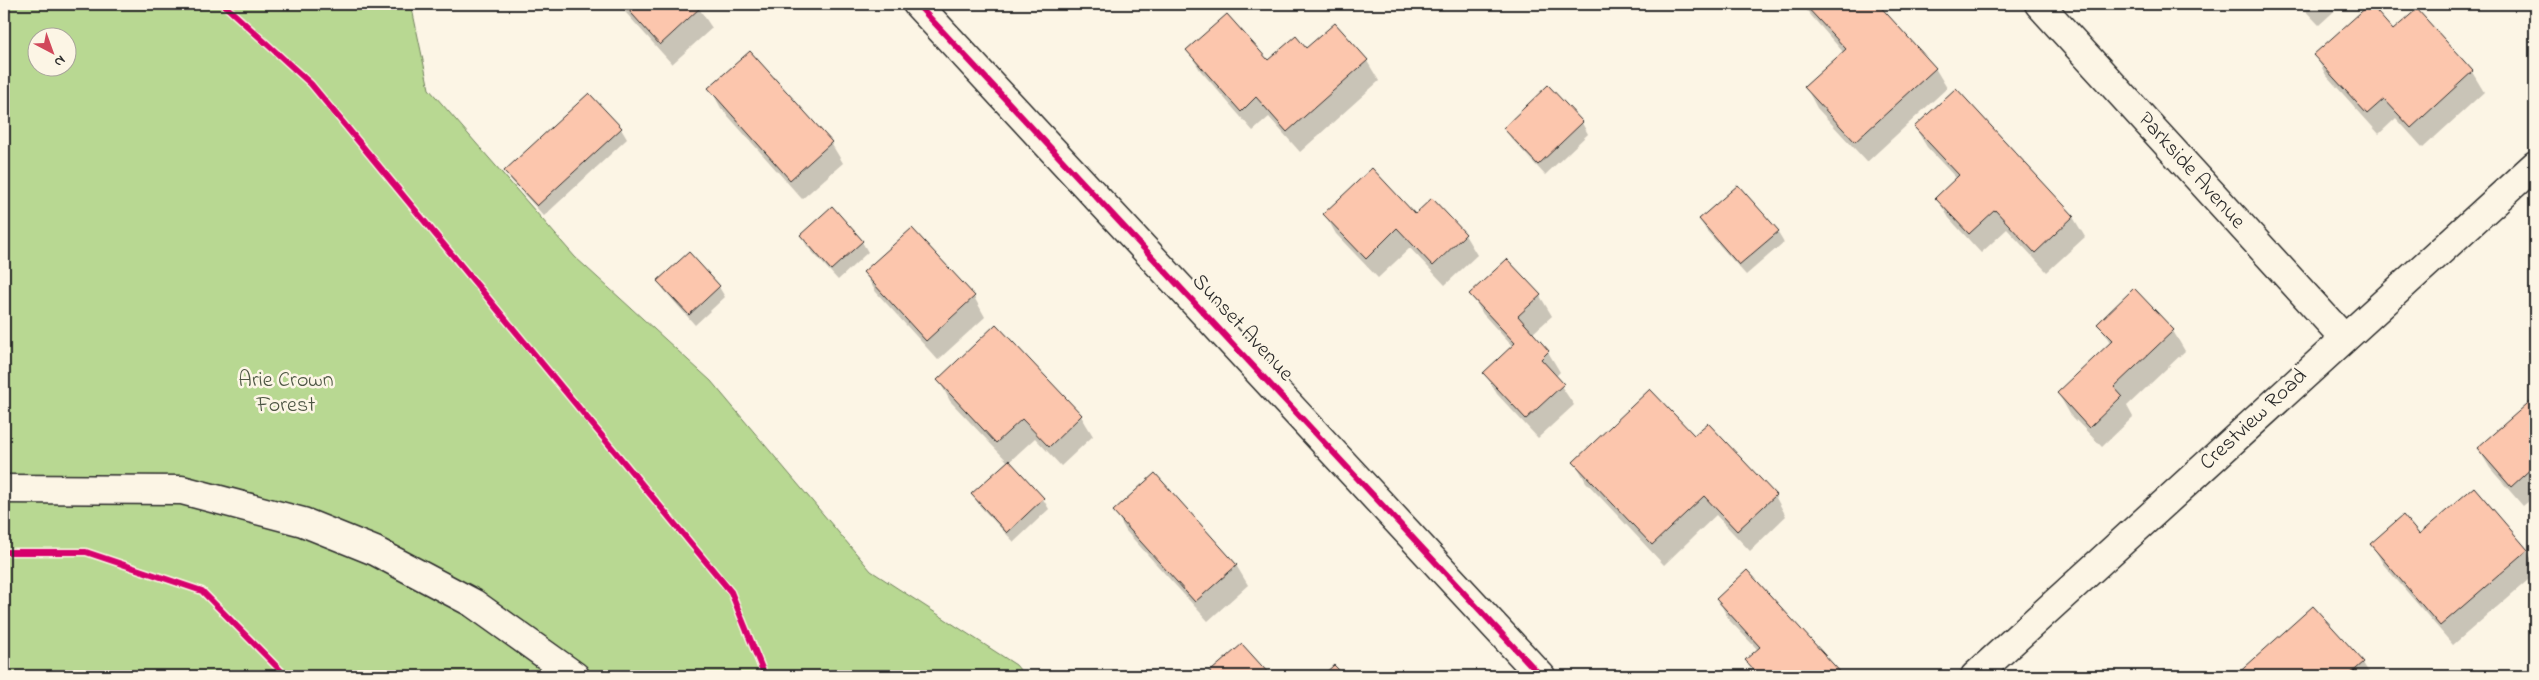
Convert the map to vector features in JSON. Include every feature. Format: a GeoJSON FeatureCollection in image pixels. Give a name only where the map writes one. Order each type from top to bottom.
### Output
{"type":"FeatureCollection","features":[{"type":"Feature","properties":{"kind":"street","name":"Sunset Avenue"},"geometry":{"type":"LineString","coordinates":[[917,4],[1541,676]]}},
{"type":"Feature","properties":{"kind":"street","name":"Parkside Avenue"},"geometry":{"type":"LineString","coordinates":[[2039,4],[2344,338]]}},
{"type":"Feature","properties":{"kind":"street","name":"Crestview Road"},"geometry":{"type":"LineString","coordinates":[[1975,676],[2535,165]]}},
{"type":"Feature","properties":{"kind":"street"},"geometry":{"type":"LineString","coordinates":[[4,489],[182,490],[303,522],[375,551],[473,603],[575,676]]}},
{"type":"Feature","properties":{"kind":"green space","name":"Arie Crown Forest"},"geometry":{"type":"Polygon","coordinates":[[[4,4],[411,4],[429,89],[575,257],[711,381],[871,571],[1016,665],[1025,676],[4,676],[4,4]]]}},
{"type":"Feature","properties":{"kind":"building"},"geometry":{"type":"Polygon","coordinates":[[[623,4],[698,4],[701,7],[660,45],[623,4]]]}},
{"type":"Feature","properties":{"kind":"building"},"geometry":{"type":"Polygon","coordinates":[[[1804,4],[1878,4],[1936,68],[1855,142],[1804,87],[1846,49],[1804,4]]]}},
{"type":"Feature","properties":{"kind":"building"},"geometry":{"type":"Polygon","coordinates":[[[2370,4],[2393,30],[2417,9],[2473,71],[2411,128],[2384,99],[2367,114],[2313,55],[2370,4]]]}},
{"type":"Feature","properties":{"kind":"building"},"geometry":{"type":"Polygon","coordinates":[[[1227,14],[1268,60],[1296,36],[1306,48],[1335,23],[1368,60],[1287,132],[1256,97],[1241,112],[1186,50],[1227,14]]]}},
{"type":"Feature","properties":{"kind":"building"},"geometry":{"type":"Polygon","coordinates":[[[750,51],[832,142],[790,180],[708,88],[750,51]]]}},
{"type":"Feature","properties":{"kind":"building"},"geometry":{"type":"Polygon","coordinates":[[[1548,85],[1583,122],[1538,165],[1503,128],[1548,85]]]}},
{"type":"Feature","properties":{"kind":"building"},"geometry":{"type":"Polygon","coordinates":[[[1956,88],[2074,216],[2035,253],[1995,210],[1969,234],[1935,198],[1959,175],[1914,127],[1956,88]]]}},
{"type":"Feature","properties":{"kind":"building"},"geometry":{"type":"Polygon","coordinates":[[[589,93],[622,128],[537,206],[504,171],[589,93]]]}},
{"type":"Feature","properties":{"kind":"building"},"geometry":{"type":"Polygon","coordinates":[[[1372,168],[1415,214],[1432,198],[1466,234],[1433,266],[1397,228],[1366,259],[1323,214],[1372,168]]]}},
{"type":"Feature","properties":{"kind":"building"},"geometry":{"type":"Polygon","coordinates":[[[1738,185],[1779,231],[1739,265],[1699,219],[1738,185]]]}},
{"type":"Feature","properties":{"kind":"building"},"geometry":{"type":"Polygon","coordinates":[[[832,206],[863,241],[831,270],[800,235],[832,206]]]}},
{"type":"Feature","properties":{"kind":"building"},"geometry":{"type":"Polygon","coordinates":[[[912,228],[975,296],[926,341],[863,272],[912,228]]]}},
{"type":"Feature","properties":{"kind":"building"},"geometry":{"type":"Polygon","coordinates":[[[689,252],[720,286],[689,315],[657,281],[689,252]]]}},
{"type":"Feature","properties":{"kind":"building"},"geometry":{"type":"Polygon","coordinates":[[[1507,259],[1541,295],[1518,316],[1549,351],[1541,359],[1564,384],[1526,419],[1483,373],[1515,343],[1469,294],[1507,259]]]}},
{"type":"Feature","properties":{"kind":"building"},"geometry":{"type":"Polygon","coordinates":[[[2134,288],[2174,330],[2114,387],[2122,396],[2089,428],[2057,393],[2113,340],[2097,324],[2134,288]]]}},
{"type":"Feature","properties":{"kind":"building"},"geometry":{"type":"Polygon","coordinates":[[[996,324],[1082,415],[1049,447],[1022,419],[996,443],[937,380],[996,324]]]}},
{"type":"Feature","properties":{"kind":"building"},"geometry":{"type":"Polygon","coordinates":[[[1650,389],[1694,435],[1708,423],[1776,495],[1737,531],[1704,496],[1652,545],[1573,462],[1650,389]]]}},
{"type":"Feature","properties":{"kind":"building"},"geometry":{"type":"Polygon","coordinates":[[[2535,397],[2535,465],[2511,487],[2477,448],[2535,397]]]}},
{"type":"Feature","properties":{"kind":"building"},"geometry":{"type":"Polygon","coordinates":[[[1009,460],[1044,498],[1007,533],[971,494],[1009,460]]]}},
{"type":"Feature","properties":{"kind":"building"},"geometry":{"type":"Polygon","coordinates":[[[1155,473],[1237,565],[1195,602],[1113,511],[1155,473]]]}},
{"type":"Feature","properties":{"kind":"building"},"geometry":{"type":"Polygon","coordinates":[[[2474,487],[2528,550],[2440,626],[2370,544],[2403,515],[2419,534],[2474,487]]]}},
{"type":"Feature","properties":{"kind":"building"},"geometry":{"type":"Polygon","coordinates":[[[1747,570],[1844,676],[1760,676],[1745,660],[1760,647],[1716,599],[1747,570]]]}},
{"type":"Feature","properties":{"kind":"building"},"geometry":{"type":"Polygon","coordinates":[[[2313,606],[2364,662],[2348,676],[2235,676],[2313,606]]]}},
{"type":"Feature","properties":{"kind":"building"},"geometry":{"type":"Polygon","coordinates":[[[1242,644],[1271,676],[1205,676],[1242,644]]]}},
{"type":"Feature","properties":{"kind":"building"},"geometry":{"type":"Polygon","coordinates":[[[1334,665],[1345,676],[1322,676],[1334,665]]]}},
{"type":"Feature","properties":{"kind":"cycle path"},"geometry":{"type":"LineString","coordinates":[[223,4],[311,84],[731,592],[765,676]]}},
{"type":"Feature","properties":{"kind":"cycle path"},"geometry":{"type":"LineString","coordinates":[[917,4],[1541,676]]}},
{"type":"Feature","properties":{"kind":"cycle path"},"geometry":{"type":"LineString","coordinates":[[4,552],[86,552],[202,591],[286,676]]}}]}
